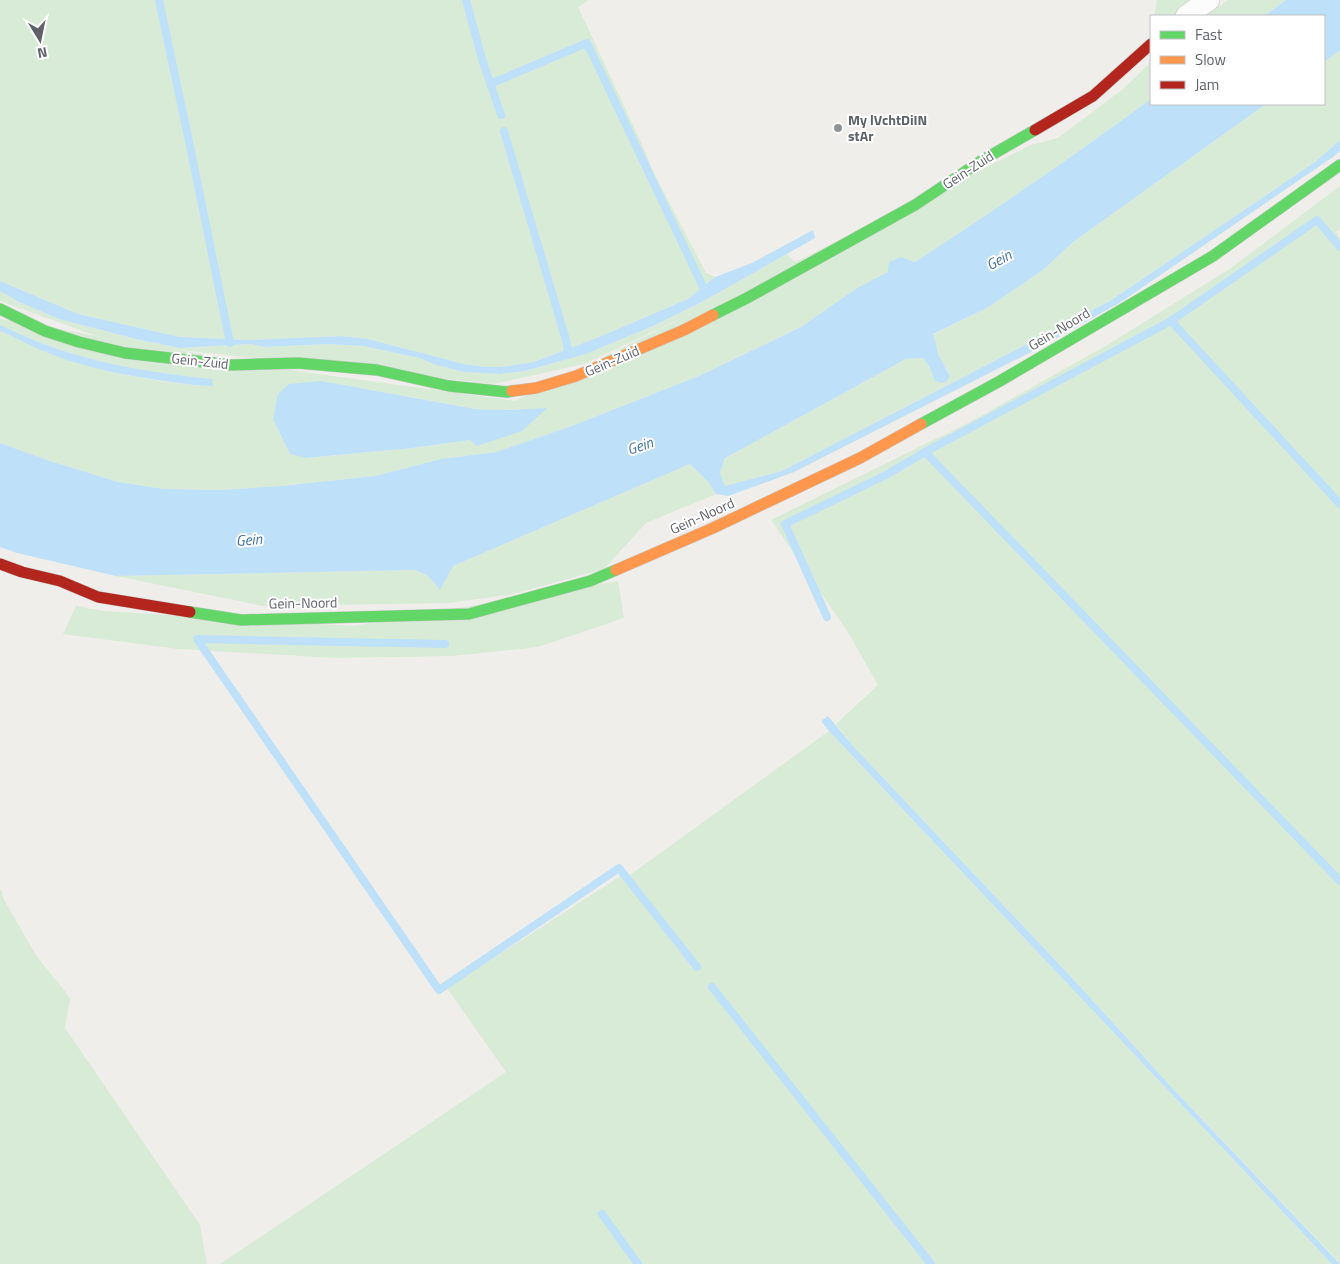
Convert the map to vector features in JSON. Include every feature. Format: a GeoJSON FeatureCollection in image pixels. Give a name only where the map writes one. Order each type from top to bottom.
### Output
{"type":"FeatureCollection","features":[{"type":"Feature","properties":{"kind":"street"},"geometry":{"type":"LineString","coordinates":[[1187,15],[1209,0]]}},
{"type":"Feature","properties":{"kind":"street","name":"Gein-Zuid"},"geometry":{"type":"LineString","coordinates":[[0,309],[45,331],[79,342],[125,353],[231,365],[298,363],[377,370],[449,386],[507,392],[536,388],[576,376],[684,330],[747,298],[915,205],[981,161],[1093,96],[1150,45]]}},
{"type":"Feature","properties":{"kind":"street","name":"Gein-Noord"},"geometry":{"type":"LineString","coordinates":[[0,564],[22,572],[60,581],[98,597],[240,620],[469,614],[590,581],[713,528],[860,458],[992,386],[1213,256],[1340,165]]}},
{"type":"Feature","properties":{"kind":"green space"},"geometry":{"type":"Polygon","coordinates":[[[0,0],[589,0],[578,7],[654,173],[706,273],[715,277],[688,299],[599,337],[534,362],[502,367],[464,364],[368,339],[341,336],[248,340],[180,337],[78,314],[0,281],[0,0]]]}},
{"type":"Feature","properties":{"kind":"green space"},"geometry":{"type":"Polygon","coordinates":[[[1157,0],[1200,0],[1178,15],[1154,15],[1157,0]]]}},
{"type":"Feature","properties":{"kind":"green space"},"geometry":{"type":"Polygon","coordinates":[[[1228,0],[1286,0],[1265,15],[1206,15],[1228,0]]]}},
{"type":"Feature","properties":{"kind":"green space"},"geometry":{"type":"Polygon","coordinates":[[[1340,50],[1340,140],[1315,162],[1110,301],[782,471],[725,486],[720,473],[725,458],[906,359],[923,358],[929,366],[935,381],[950,375],[939,356],[932,335],[987,308],[1043,270],[1073,242],[1265,105],[1325,105],[1325,61],[1340,50]]]}},
{"type":"Feature","properties":{"kind":"green space"},"geometry":{"type":"Polygon","coordinates":[[[1150,63],[1150,100],[975,223],[915,262],[901,257],[889,272],[857,288],[801,327],[699,376],[569,427],[496,452],[441,459],[375,476],[281,486],[220,490],[164,489],[118,482],[0,443],[0,331],[78,363],[120,374],[159,381],[212,386],[211,379],[129,367],[69,353],[0,325],[0,319],[297,371],[515,401],[1031,145],[1058,138],[1123,89],[1150,63]],[[371,390],[307,458],[412,448],[470,440],[524,409],[498,411],[475,409],[371,390]]]}},
{"type":"Feature","properties":{"kind":"green space"},"geometry":{"type":"Polygon","coordinates":[[[1340,186],[1340,229],[1336,232],[1340,238],[1340,1263],[1175,1091],[1074,980],[854,747],[836,724],[878,685],[849,634],[771,520],[970,422],[1109,344],[1231,268],[1340,186]]]}},
{"type":"Feature","properties":{"kind":"green space"},"geometry":{"type":"Polygon","coordinates":[[[787,254],[797,264],[584,364],[493,384],[116,343],[0,301],[0,291],[19,302],[59,319],[136,339],[180,348],[251,344],[265,347],[327,344],[363,346],[419,358],[436,365],[464,372],[500,374],[525,371],[586,354],[653,326],[702,302],[787,254]]]}},
{"type":"Feature","properties":{"kind":"green space"},"geometry":{"type":"Polygon","coordinates":[[[690,464],[709,483],[716,494],[646,523],[604,569],[513,594],[449,603],[263,606],[116,576],[415,570],[428,576],[690,464]]]}},
{"type":"Feature","properties":{"kind":"green space"},"geometry":{"type":"Polygon","coordinates":[[[618,581],[624,618],[538,647],[452,656],[336,658],[178,649],[63,634],[76,606],[103,611],[353,626],[618,581]]]}},
{"type":"Feature","properties":{"kind":"green space"},"geometry":{"type":"Polygon","coordinates":[[[829,731],[1332,1264],[220,1264],[506,1072],[447,988],[627,872],[630,875],[829,731]]]}},
{"type":"Feature","properties":{"kind":"green space"},"geometry":{"type":"Polygon","coordinates":[[[0,889],[3,898],[37,957],[70,999],[65,1028],[200,1225],[207,1264],[0,1264],[0,889]]]}},
{"type":"Feature","properties":{"kind":"water"},"geometry":{"type":"Polygon","coordinates":[[[1286,0],[1340,0],[1340,50],[1325,61],[1325,15],[1265,15],[1286,0]]]}},
{"type":"Feature","properties":{"kind":"water","name":"Gein"},"geometry":{"type":"Polygon","coordinates":[[[1150,100],[1150,105],[1265,105],[1073,242],[1043,270],[987,308],[933,334],[939,356],[950,376],[947,381],[942,383],[935,381],[929,366],[923,358],[906,359],[725,458],[720,473],[725,486],[782,471],[1110,301],[1315,162],[1340,140],[1340,151],[1121,302],[1037,349],[794,472],[728,496],[716,494],[709,483],[690,464],[453,566],[440,590],[428,576],[415,570],[116,576],[17,553],[0,547],[0,443],[118,482],[164,489],[220,490],[281,486],[375,476],[441,459],[496,452],[569,427],[699,376],[801,327],[857,288],[888,272],[889,262],[901,257],[915,262],[1093,141],[1150,100]]]}},
{"type":"Feature","properties":{"kind":"water"},"geometry":{"type":"Polygon","coordinates":[[[813,230],[815,238],[702,302],[653,326],[586,354],[525,371],[500,374],[464,372],[436,365],[419,358],[363,346],[327,344],[265,347],[251,344],[180,348],[136,339],[59,319],[19,302],[0,291],[0,281],[78,314],[180,337],[248,340],[341,336],[368,339],[464,364],[502,367],[534,362],[688,299],[715,277],[752,263],[813,230]]]}},
{"type":"Feature","properties":{"kind":"water"},"geometry":{"type":"Polygon","coordinates":[[[0,325],[69,353],[129,367],[212,379],[213,386],[154,380],[87,366],[38,349],[0,331],[0,325]]]}},
{"type":"Feature","properties":{"kind":"water"},"geometry":{"type":"Polygon","coordinates":[[[321,381],[475,409],[547,408],[522,431],[477,446],[470,440],[412,448],[306,458],[290,454],[273,419],[278,394],[289,384],[321,381]]]}},
{"type":"Feature","properties":{"kind":"water"},"geometry":{"type":"Polygon","coordinates":[[[828,716],[854,747],[1074,980],[1175,1091],[1340,1264],[1332,1264],[829,731],[821,721],[828,716]]]}},
{"type":"Feature","properties":{"kind":"waterway"},"geometry":{"type":"LineString","coordinates":[[159,0],[230,343]]}},
{"type":"Feature","properties":{"kind":"waterway"},"geometry":{"type":"LineString","coordinates":[[466,0],[482,59],[501,115]]}},
{"type":"Feature","properties":{"kind":"waterway"},"geometry":{"type":"LineString","coordinates":[[490,84],[587,43],[705,291]]}},
{"type":"Feature","properties":{"kind":"waterway"},"geometry":{"type":"LineString","coordinates":[[504,131],[568,351]]}},
{"type":"Feature","properties":{"kind":"waterway"},"geometry":{"type":"LineString","coordinates":[[827,617],[785,524],[886,475],[925,452],[1171,321],[1317,220],[1340,247]]}},
{"type":"Feature","properties":{"kind":"waterway"},"geometry":{"type":"LineString","coordinates":[[1171,321],[1340,504]]}},
{"type":"Feature","properties":{"kind":"waterway"},"geometry":{"type":"LineString","coordinates":[[925,452],[1340,881]]}},
{"type":"Feature","properties":{"kind":"waterway"},"geometry":{"type":"LineString","coordinates":[[445,644],[197,639],[439,990],[619,868],[697,967]]}},
{"type":"Feature","properties":{"kind":"waterway"},"geometry":{"type":"LineString","coordinates":[[712,987],[931,1264]]}},
{"type":"Feature","properties":{"kind":"waterway"},"geometry":{"type":"LineString","coordinates":[[602,1214],[638,1264]]}},
{"type":"Feature","properties":{"kind":"traffic: fast"},"geometry":{"type":"LineString","coordinates":[[713,315],[915,205],[981,161],[1035,130]]}},
{"type":"Feature","properties":{"kind":"traffic: fast"},"geometry":{"type":"LineString","coordinates":[[921,424],[1000,381],[1213,256],[1340,165]]}},
{"type":"Feature","properties":{"kind":"traffic: fast"},"geometry":{"type":"LineString","coordinates":[[0,309],[45,331],[79,342],[125,353],[231,365],[298,363],[377,370],[449,386],[512,391]]}},
{"type":"Feature","properties":{"kind":"traffic: fast"},"geometry":{"type":"LineString","coordinates":[[190,612],[241,620],[469,614],[590,581],[616,570]]}},
{"type":"Feature","properties":{"kind":"traffic: slow"},"geometry":{"type":"LineString","coordinates":[[512,391],[536,388],[576,376],[684,330],[713,315]]}},
{"type":"Feature","properties":{"kind":"traffic: slow"},"geometry":{"type":"LineString","coordinates":[[616,570],[713,528],[860,458],[921,424]]}},
{"type":"Feature","properties":{"kind":"traffic: jam"},"geometry":{"type":"LineString","coordinates":[[1035,130],[1093,96],[1150,45]]}},
{"type":"Feature","properties":{"kind":"traffic: jam"},"geometry":{"type":"LineString","coordinates":[[0,564],[22,572],[60,581],[98,597],[190,612]]}},
{"type":"Feature","properties":{"kind":"place","name":"My lVchtDiIN stAr"},"geometry":{"type":"Point","coordinates":[838,128]}}]}
